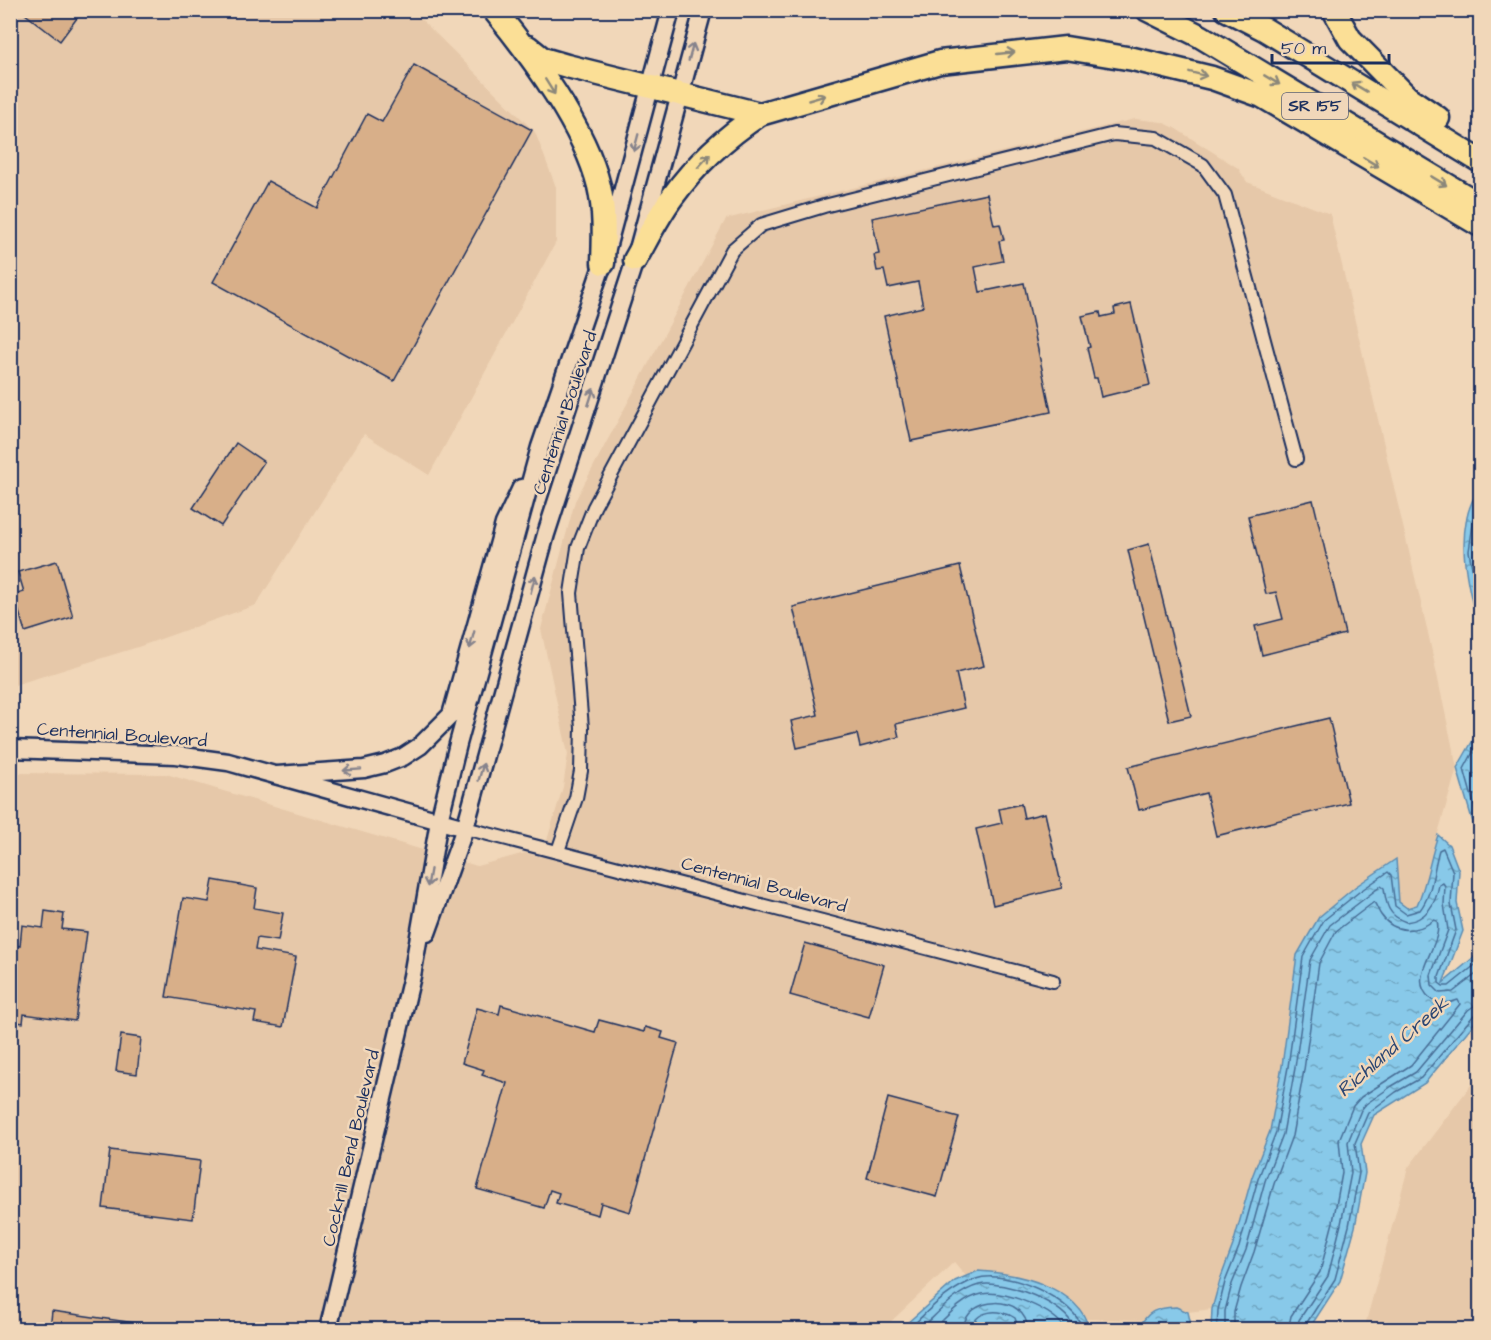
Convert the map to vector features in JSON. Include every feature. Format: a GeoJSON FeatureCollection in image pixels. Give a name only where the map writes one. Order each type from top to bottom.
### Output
{"type":"FeatureCollection","features":[{"type":"Feature","properties":{"kind":"highway"},"geometry":{"type":"LineString","coordinates":[[494,10],[539,69],[584,146],[600,194],[604,222],[603,263]]}},
{"type":"Feature","properties":{"kind":"highway","name":"SR 155"},"geometry":{"type":"LineString","coordinates":[[1148,10],[1200,36],[1480,205]]}},
{"type":"Feature","properties":{"kind":"highway","name":"SR 155"},"geometry":{"type":"LineString","coordinates":[[1227,10],[1264,29],[1480,161]]}},
{"type":"Feature","properties":{"kind":"highway"},"geometry":{"type":"LineString","coordinates":[[1334,10],[1350,39],[1407,97],[1480,148]]}},
{"type":"Feature","properties":{"kind":"highway"},"geometry":{"type":"LineString","coordinates":[[518,39],[543,59],[760,114]]}},
{"type":"Feature","properties":{"kind":"highway"},"geometry":{"type":"LineString","coordinates":[[635,260],[673,195],[715,149],[740,127],[760,114],[940,62],[1066,48],[1133,59],[1201,75],[1262,96],[1480,225]]}},
{"type":"Feature","properties":{"kind":"main road","name":"Centennial Boulevard"},"geometry":{"type":"LineString","coordinates":[[412,976],[440,821],[459,744],[540,447],[603,263],[671,10]]}},
{"type":"Feature","properties":{"kind":"main road","name":"Centennial Boulevard"},"geometry":{"type":"LineString","coordinates":[[412,976],[465,828],[546,534],[635,260],[703,10]]}},
{"type":"Feature","properties":{"kind":"main road"},"geometry":{"type":"LineString","coordinates":[[277,775],[364,769],[385,764],[403,757],[420,746],[451,715],[504,524],[540,447]]}},
{"type":"Feature","properties":{"kind":"main road","name":"Centennial Boulevard"},"geometry":{"type":"LineString","coordinates":[[10,749],[176,754],[228,762],[465,828]]}},
{"type":"Feature","properties":{"kind":"main road","name":"Cockrill Bend Boulevard"},"geometry":{"type":"LineString","coordinates":[[328,1329],[412,976]]}},
{"type":"Feature","properties":{"kind":"street"},"geometry":{"type":"LineString","coordinates":[[558,851],[576,798],[581,771],[582,728],[571,593],[578,548],[594,507],[691,328],[716,276],[732,250],[761,225],[824,206],[1114,134],[1156,138],[1203,165],[1225,195],[1296,459]]}},
{"type":"Feature","properties":{"kind":"street","name":"Centennial Boulevard"},"geometry":{"type":"LineString","coordinates":[[465,828],[1053,981]]}},
{"type":"Feature","properties":{"kind":"shaded area"},"geometry":{"type":"Polygon","coordinates":[[[11,11],[413,11],[535,132],[556,187],[556,242],[429,475],[364,434],[256,605],[138,647],[11,686],[11,11]]]}},
{"type":"Feature","properties":{"kind":"shaded area"},"geometry":{"type":"Polygon","coordinates":[[[1135,119],[1162,122],[1173,127],[1238,168],[1247,182],[1330,214],[1428,633],[1457,768],[1429,864],[1425,887],[1417,905],[1407,908],[1399,902],[1396,859],[1282,1066],[1270,1131],[1252,1177],[1212,1309],[1188,1312],[1176,1307],[1157,1308],[1143,1320],[1086,1319],[1079,1309],[1064,1296],[1037,1282],[978,1271],[966,1276],[954,1262],[883,1329],[11,1330],[11,773],[166,774],[477,866],[525,853],[542,857],[563,787],[568,754],[541,629],[575,501],[726,219],[1135,119]]]}},
{"type":"Feature","properties":{"kind":"shaded area"},"geometry":{"type":"Polygon","coordinates":[[[1480,1073],[1480,1329],[1364,1329],[1408,1168],[1480,1073]]]}},
{"type":"Feature","properties":{"kind":"water"},"geometry":{"type":"Polygon","coordinates":[[[1480,488],[1480,633],[1467,579],[1464,540],[1471,504],[1480,488]]]}},
{"type":"Feature","properties":{"kind":"water"},"geometry":{"type":"Polygon","coordinates":[[[1480,728],[1480,870],[1474,826],[1457,768],[1480,728]]]}},
{"type":"Feature","properties":{"kind":"water","name":"Richland Creek"},"geometry":{"type":"Polygon","coordinates":[[[1438,835],[1449,845],[1459,871],[1457,903],[1463,931],[1443,983],[1480,952],[1480,1016],[1425,1083],[1374,1115],[1361,1144],[1365,1173],[1355,1227],[1340,1281],[1309,1329],[1211,1329],[1212,1309],[1220,1280],[1233,1245],[1252,1177],[1270,1131],[1282,1066],[1297,955],[1319,917],[1355,887],[1396,859],[1399,902],[1407,908],[1417,905],[1438,835]]]}},
{"type":"Feature","properties":{"kind":"water"},"geometry":{"type":"Polygon","coordinates":[[[978,1271],[1027,1279],[1059,1292],[1073,1302],[1083,1314],[1089,1329],[1012,1329],[994,1326],[976,1330],[902,1329],[955,1281],[978,1271]]]}},
{"type":"Feature","properties":{"kind":"water"},"geometry":{"type":"Polygon","coordinates":[[[1176,1307],[1188,1312],[1192,1329],[1138,1329],[1149,1314],[1163,1308],[1176,1307]]]}},
{"type":"Feature","properties":{"kind":"building"},"geometry":{"type":"Polygon","coordinates":[[[20,10],[83,10],[60,41],[20,10]]]}},
{"type":"Feature","properties":{"kind":"building"},"geometry":{"type":"Polygon","coordinates":[[[414,65],[532,130],[394,381],[213,282],[268,181],[317,208],[367,114],[382,122],[414,65]]]}},
{"type":"Feature","properties":{"kind":"building"},"geometry":{"type":"Polygon","coordinates":[[[987,194],[994,225],[1000,224],[1004,240],[999,241],[1003,261],[975,267],[980,292],[1024,283],[1051,412],[911,441],[884,316],[923,307],[918,282],[888,288],[884,270],[877,271],[874,255],[879,254],[872,218],[987,194]]]}},
{"type":"Feature","properties":{"kind":"building"},"geometry":{"type":"Polygon","coordinates":[[[1131,304],[1150,385],[1101,397],[1097,378],[1094,378],[1087,348],[1090,347],[1082,316],[1100,312],[1101,317],[1115,314],[1114,308],[1131,304]]]}},
{"type":"Feature","properties":{"kind":"building"},"geometry":{"type":"Polygon","coordinates":[[[236,443],[264,462],[221,526],[193,508],[236,443]]]}},
{"type":"Feature","properties":{"kind":"building"},"geometry":{"type":"Polygon","coordinates":[[[1313,500],[1345,634],[1262,655],[1255,626],[1283,619],[1276,592],[1266,594],[1248,516],[1313,500]]]}},
{"type":"Feature","properties":{"kind":"building"},"geometry":{"type":"Polygon","coordinates":[[[1149,544],[1191,716],[1169,721],[1128,550],[1149,544]]]}},
{"type":"Feature","properties":{"kind":"building"},"geometry":{"type":"Polygon","coordinates":[[[57,561],[73,617],[25,632],[14,595],[24,592],[18,572],[57,561]]]}},
{"type":"Feature","properties":{"kind":"building"},"geometry":{"type":"Polygon","coordinates":[[[960,566],[984,666],[956,673],[964,708],[896,724],[899,737],[860,747],[857,734],[797,748],[791,721],[818,715],[793,607],[960,566]]]}},
{"type":"Feature","properties":{"kind":"building"},"geometry":{"type":"Polygon","coordinates":[[[1329,718],[1349,803],[1216,836],[1206,793],[1139,810],[1128,767],[1329,718]]]}},
{"type":"Feature","properties":{"kind":"building"},"geometry":{"type":"Polygon","coordinates":[[[1021,804],[1024,818],[1045,813],[1062,888],[993,905],[976,829],[1002,823],[999,809],[1021,804]]]}},
{"type":"Feature","properties":{"kind":"building"},"geometry":{"type":"Polygon","coordinates":[[[213,880],[257,888],[254,908],[283,913],[278,941],[257,938],[255,950],[296,957],[283,1027],[254,1022],[256,1012],[166,997],[183,898],[209,902],[213,880]]]}},
{"type":"Feature","properties":{"kind":"building"},"geometry":{"type":"Polygon","coordinates":[[[45,911],[64,914],[62,929],[87,932],[75,1021],[24,1014],[23,1023],[10,1021],[10,944],[20,946],[22,925],[43,928],[45,911]]]}},
{"type":"Feature","properties":{"kind":"building"},"geometry":{"type":"Polygon","coordinates":[[[805,943],[884,965],[869,1017],[790,995],[805,943]]]}},
{"type":"Feature","properties":{"kind":"building"},"geometry":{"type":"Polygon","coordinates":[[[501,1005],[595,1032],[599,1020],[644,1032],[645,1027],[663,1032],[661,1038],[678,1043],[630,1212],[601,1203],[598,1215],[556,1203],[559,1193],[550,1190],[544,1208],[477,1189],[507,1083],[482,1075],[484,1070],[462,1063],[477,1008],[499,1014],[501,1005]]]}},
{"type":"Feature","properties":{"kind":"building"},"geometry":{"type":"Polygon","coordinates":[[[121,1035],[141,1038],[137,1074],[116,1071],[121,1035]]]}},
{"type":"Feature","properties":{"kind":"building"},"geometry":{"type":"Polygon","coordinates":[[[888,1098],[959,1117],[937,1197],[867,1178],[888,1098]]]}},
{"type":"Feature","properties":{"kind":"building"},"geometry":{"type":"Polygon","coordinates":[[[110,1150],[200,1161],[193,1219],[103,1208],[110,1150]]]}},
{"type":"Feature","properties":{"kind":"building"},"geometry":{"type":"Polygon","coordinates":[[[52,1311],[183,1330],[50,1330],[52,1311]]]}}]}
